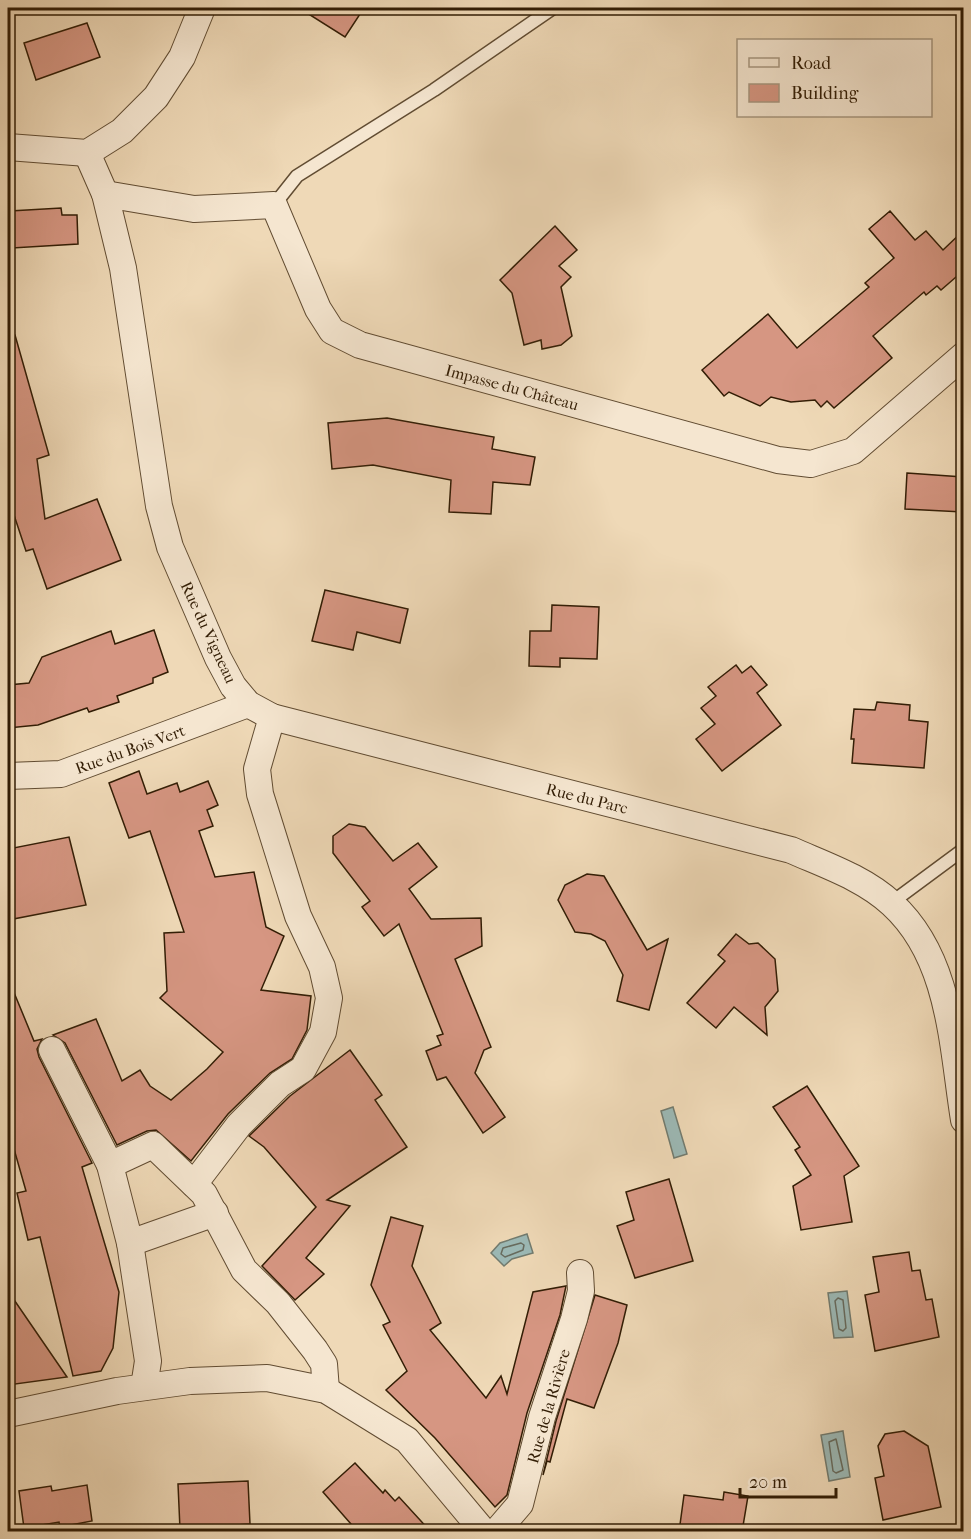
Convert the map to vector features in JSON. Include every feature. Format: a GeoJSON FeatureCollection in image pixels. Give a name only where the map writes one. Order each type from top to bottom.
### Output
{"type":"FeatureCollection","features":[{"type":"Feature","properties":{"kind":"street"},"geometry":{"type":"LineString","coordinates":[[8,147],[87,153],[122,131],[156,96],[182,57],[202,8]]}},
{"type":"Feature","properties":{"kind":"street","name":"Rue du Vigneau"},"geometry":{"type":"LineString","coordinates":[[87,153],[105,194],[123,268],[159,506],[170,548],[218,658],[233,686],[248,704],[272,717]]}},
{"type":"Feature","properties":{"kind":"street"},"geometry":{"type":"LineString","coordinates":[[105,194],[194,209],[273,205]]}},
{"type":"Feature","properties":{"kind":"street","name":"Impasse du Château"},"geometry":{"type":"LineString","coordinates":[[273,205],[332,331],[360,345],[778,460],[811,464],[853,451],[963,355]]}},
{"type":"Feature","properties":{"kind":"street","name":"Rue du Bois Vert"},"geometry":{"type":"LineString","coordinates":[[8,776],[61,774],[248,704]]}},
{"type":"Feature","properties":{"kind":"street"},"geometry":{"type":"LineString","coordinates":[[194,1184],[240,1125],[280,1084],[303,1069],[323,1032],[329,998],[322,967],[298,916],[260,794],[257,769],[272,717]]}},
{"type":"Feature","properties":{"kind":"street","name":"Rue du Parc"},"geometry":{"type":"LineString","coordinates":[[272,717],[791,850],[846,873],[891,903],[921,937],[941,981],[963,1120]]}},
{"type":"Feature","properties":{"kind":"street"},"geometry":{"type":"LineString","coordinates":[[52,1050],[110,1165],[130,1243],[148,1361],[144,1387]]}},
{"type":"Feature","properties":{"kind":"street"},"geometry":{"type":"LineString","coordinates":[[110,1165],[153,1145],[204,1194],[244,1270],[278,1303],[324,1364],[326,1390]]}},
{"type":"Feature","properties":{"kind":"street"},"geometry":{"type":"LineString","coordinates":[[130,1243],[215,1213]]}},
{"type":"Feature","properties":{"kind":"street","name":"Rue de la Rivière"},"geometry":{"type":"LineString","coordinates":[[496,1532],[520,1504],[543,1418],[574,1319],[581,1291],[580,1273]]}},
{"type":"Feature","properties":{"kind":"street"},"geometry":{"type":"LineString","coordinates":[[8,1414],[144,1387],[190,1381],[267,1378],[326,1390],[407,1440],[484,1532]]}},
{"type":"Feature","properties":{"kind":"lane"},"geometry":{"type":"LineString","coordinates":[[273,205],[297,176],[434,90],[553,8]]}},
{"type":"Feature","properties":{"kind":"lane"},"geometry":{"type":"LineString","coordinates":[[891,903],[963,849]]}},
{"type":"Feature","properties":{"kind":"water"},"geometry":{"type":"Polygon","coordinates":[[[673,1107],[687,1154],[674,1158],[661,1111],[673,1107]]]}},
{"type":"Feature","properties":{"kind":"water"},"geometry":{"type":"Polygon","coordinates":[[[527,1234],[533,1253],[512,1259],[504,1266],[491,1253],[500,1243],[527,1234]]]}},
{"type":"Feature","properties":{"kind":"water"},"geometry":{"type":"Polygon","coordinates":[[[847,1291],[853,1337],[834,1338],[828,1293],[847,1291]]]}},
{"type":"Feature","properties":{"kind":"water"},"geometry":{"type":"Polygon","coordinates":[[[843,1431],[850,1477],[829,1481],[821,1435],[843,1431]]]}},
{"type":"Feature","properties":{"kind":"building"},"geometry":{"type":"Polygon","coordinates":[[[299,8],[364,8],[345,37],[299,8]]]}},
{"type":"Feature","properties":{"kind":"building"},"geometry":{"type":"Polygon","coordinates":[[[87,23],[100,57],[36,80],[24,43],[87,23]]]}},
{"type":"Feature","properties":{"kind":"building"},"geometry":{"type":"Polygon","coordinates":[[[61,208],[62,215],[77,215],[78,244],[12,248],[10,211],[61,208]]]}},
{"type":"Feature","properties":{"kind":"building"},"geometry":{"type":"Polygon","coordinates":[[[890,211],[915,240],[926,231],[943,250],[963,231],[963,271],[941,290],[937,286],[926,295],[924,292],[873,336],[892,358],[834,408],[827,401],[821,407],[815,400],[791,402],[771,397],[760,406],[729,392],[724,396],[702,370],[768,314],[797,348],[869,287],[865,283],[894,258],[869,229],[890,211]]]}},
{"type":"Feature","properties":{"kind":"building"},"geometry":{"type":"Polygon","coordinates":[[[555,226],[577,250],[559,266],[571,277],[561,287],[572,336],[561,345],[542,349],[541,340],[524,345],[512,293],[500,280],[555,226]]]}},
{"type":"Feature","properties":{"kind":"building"},"geometry":{"type":"Polygon","coordinates":[[[15,335],[49,455],[37,459],[45,519],[97,499],[121,560],[47,589],[33,549],[26,551],[8,497],[8,336],[15,335]]]}},
{"type":"Feature","properties":{"kind":"building"},"geometry":{"type":"Polygon","coordinates":[[[387,418],[494,437],[492,449],[535,457],[530,485],[493,482],[491,514],[449,512],[451,480],[373,465],[332,469],[328,423],[387,418]]]}},
{"type":"Feature","properties":{"kind":"building"},"geometry":{"type":"Polygon","coordinates":[[[907,473],[963,477],[963,512],[905,509],[907,473]]]}},
{"type":"Feature","properties":{"kind":"building"},"geometry":{"type":"Polygon","coordinates":[[[325,590],[408,609],[400,643],[357,632],[353,650],[312,641],[325,590]]]}},
{"type":"Feature","properties":{"kind":"building"},"geometry":{"type":"Polygon","coordinates":[[[552,605],[599,607],[597,659],[560,658],[560,667],[529,666],[530,631],[551,631],[552,605]]]}},
{"type":"Feature","properties":{"kind":"building"},"geometry":{"type":"Polygon","coordinates":[[[154,630],[168,672],[153,678],[153,683],[117,696],[119,702],[89,712],[87,708],[38,725],[8,728],[8,685],[29,683],[42,657],[111,631],[115,644],[154,630]]]}},
{"type":"Feature","properties":{"kind":"building"},"geometry":{"type":"Polygon","coordinates":[[[736,665],[742,673],[751,666],[767,685],[757,693],[781,725],[722,771],[696,739],[715,724],[701,708],[716,696],[708,687],[736,665]]]}},
{"type":"Feature","properties":{"kind":"building"},"geometry":{"type":"Polygon","coordinates":[[[877,702],[910,705],[909,720],[928,722],[924,768],[852,763],[854,739],[851,739],[854,709],[875,710],[877,702]]]}},
{"type":"Feature","properties":{"kind":"building"},"geometry":{"type":"Polygon","coordinates":[[[139,771],[147,794],[177,783],[180,792],[208,781],[218,805],[207,810],[213,826],[199,831],[215,877],[254,872],[266,927],[284,936],[261,990],[311,996],[307,1030],[292,1059],[270,1073],[228,1114],[191,1161],[156,1130],[147,1131],[117,1145],[65,1043],[53,1035],[96,1019],[122,1081],[140,1070],[150,1086],[171,1100],[223,1052],[160,998],[167,991],[164,933],[184,932],[150,831],[129,838],[109,783],[139,771]]]}},
{"type":"Feature","properties":{"kind":"building"},"geometry":{"type":"Polygon","coordinates":[[[349,824],[365,827],[393,861],[418,843],[437,867],[409,889],[431,919],[481,918],[482,946],[455,959],[491,1047],[484,1050],[475,1073],[505,1117],[483,1133],[446,1077],[437,1080],[426,1051],[441,1045],[437,1036],[443,1034],[399,924],[384,936],[362,907],[370,901],[333,853],[333,836],[349,824]]]}},
{"type":"Feature","properties":{"kind":"building"},"geometry":{"type":"Polygon","coordinates":[[[69,837],[86,905],[8,920],[8,849],[69,837]]]}},
{"type":"Feature","properties":{"kind":"building"},"geometry":{"type":"Polygon","coordinates":[[[587,874],[604,876],[647,950],[668,939],[649,1010],[617,1001],[623,975],[605,941],[591,934],[575,932],[558,900],[565,885],[587,874]]]}},
{"type":"Feature","properties":{"kind":"building"},"geometry":{"type":"Polygon","coordinates":[[[736,934],[749,944],[758,943],[775,959],[778,991],[765,1007],[767,1035],[734,1007],[716,1028],[687,1003],[725,961],[718,955],[736,934]]]}},
{"type":"Feature","properties":{"kind":"building"},"geometry":{"type":"Polygon","coordinates":[[[8,978],[34,1041],[42,1039],[37,1049],[39,1057],[92,1163],[82,1167],[119,1292],[113,1348],[101,1371],[73,1376],[40,1237],[28,1240],[17,1193],[26,1191],[8,1128],[8,978]]]}},
{"type":"Feature","properties":{"kind":"building"},"geometry":{"type":"Polygon","coordinates":[[[350,1050],[382,1095],[375,1100],[407,1147],[327,1200],[350,1206],[306,1258],[324,1274],[295,1300],[262,1266],[316,1207],[264,1147],[249,1136],[290,1096],[350,1050]]]}},
{"type":"Feature","properties":{"kind":"building"},"geometry":{"type":"Polygon","coordinates":[[[807,1086],[859,1166],[844,1176],[852,1222],[801,1230],[793,1186],[811,1175],[795,1150],[800,1147],[773,1107],[807,1086]]]}},
{"type":"Feature","properties":{"kind":"building"},"geometry":{"type":"Polygon","coordinates":[[[669,1179],[693,1261],[635,1278],[617,1226],[634,1220],[626,1192],[669,1179]]]}},
{"type":"Feature","properties":{"kind":"building"},"geometry":{"type":"Polygon","coordinates":[[[391,1217],[423,1226],[412,1266],[441,1323],[430,1330],[486,1398],[501,1376],[507,1394],[533,1292],[566,1286],[560,1315],[527,1413],[507,1495],[495,1507],[435,1438],[386,1390],[407,1371],[383,1325],[390,1322],[371,1285],[391,1217]]]}},
{"type":"Feature","properties":{"kind":"building"},"geometry":{"type":"Polygon","coordinates":[[[909,1252],[912,1271],[920,1270],[926,1300],[932,1299],[939,1337],[875,1351],[865,1295],[879,1292],[873,1257],[909,1252]]]}},
{"type":"Feature","properties":{"kind":"building"},"geometry":{"type":"Polygon","coordinates":[[[8,1291],[67,1377],[8,1385],[8,1291]]]}},
{"type":"Feature","properties":{"kind":"building"},"geometry":{"type":"Polygon","coordinates":[[[595,1295],[627,1305],[618,1343],[594,1408],[567,1399],[550,1462],[547,1461],[543,1475],[556,1421],[595,1295]]]}},
{"type":"Feature","properties":{"kind":"building"},"geometry":{"type":"Polygon","coordinates":[[[904,1431],[928,1446],[941,1507],[883,1520],[875,1478],[884,1476],[878,1446],[885,1434],[904,1431]]]}},
{"type":"Feature","properties":{"kind":"building"},"geometry":{"type":"Polygon","coordinates":[[[355,1463],[383,1493],[385,1490],[395,1501],[399,1497],[431,1532],[358,1532],[323,1492],[355,1463]]]}},
{"type":"Feature","properties":{"kind":"building"},"geometry":{"type":"Polygon","coordinates":[[[248,1481],[250,1524],[180,1529],[178,1484],[248,1481]]]}},
{"type":"Feature","properties":{"kind":"building"},"geometry":{"type":"Polygon","coordinates":[[[87,1485],[92,1521],[60,1527],[59,1522],[24,1528],[19,1491],[51,1486],[52,1491],[87,1485]]]}},
{"type":"Feature","properties":{"kind":"building"},"geometry":{"type":"Polygon","coordinates":[[[724,1492],[748,1496],[742,1532],[679,1532],[684,1495],[723,1500],[724,1492]]]}}]}
